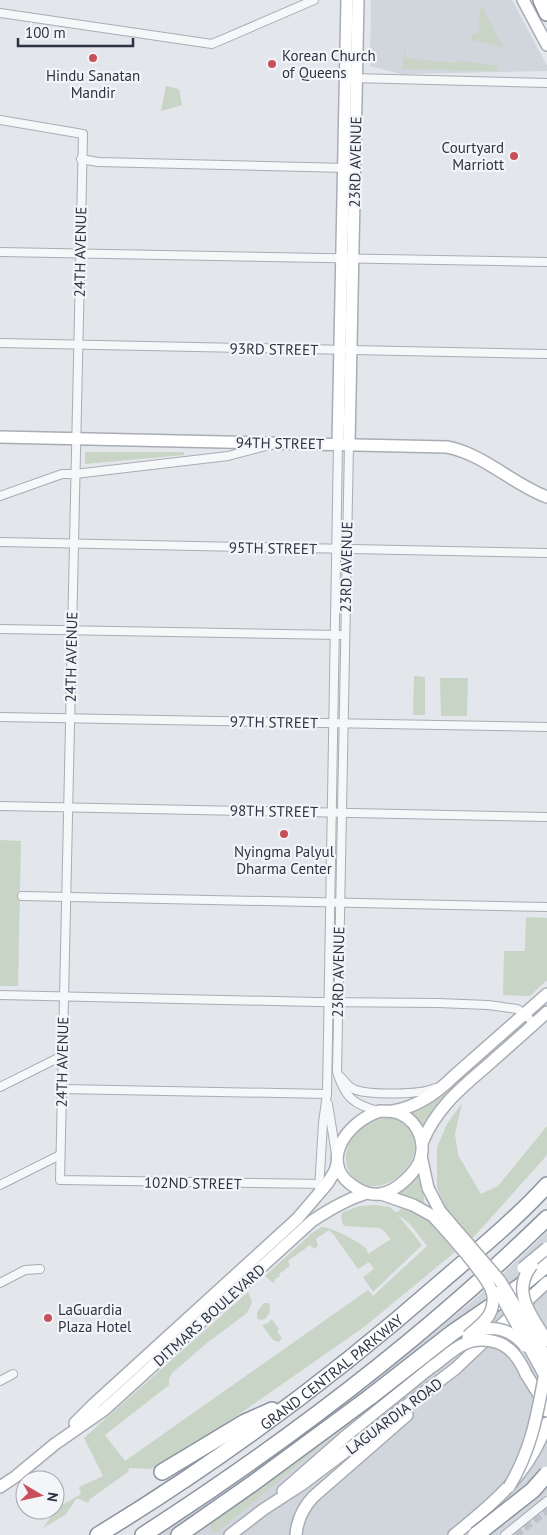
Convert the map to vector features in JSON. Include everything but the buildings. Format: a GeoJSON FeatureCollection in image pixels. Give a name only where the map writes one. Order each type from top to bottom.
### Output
{"type":"FeatureCollection","features":[{"type":"Feature","properties":{"kind":"highway"},"geometry":{"type":"LineString","coordinates":[[541,0],[547,13]]}},
{"type":"Feature","properties":{"kind":"highway","name":"GRAND CENTRAL PARKWAY"},"geometry":{"type":"LineString","coordinates":[[98,1535],[220,1455],[336,1370],[412,1308],[505,1226],[544,1187]]}},
{"type":"Feature","properties":{"kind":"highway","name":"GRAND CENTRAL PARKWAY"},"geometry":{"type":"LineString","coordinates":[[143,1535],[256,1459],[344,1394],[438,1318],[547,1218]]}},
{"type":"Feature","properties":{"kind":"highway"},"geometry":{"type":"LineString","coordinates":[[179,1535],[252,1484],[370,1397],[452,1333],[519,1287],[547,1264]]}},
{"type":"Feature","properties":{"kind":"highway"},"geometry":{"type":"LineString","coordinates":[[162,1472],[245,1422],[299,1398]]}},
{"type":"Feature","properties":{"kind":"highway"},"geometry":{"type":"LineString","coordinates":[[476,1535],[533,1490],[547,1474]]}},
{"type":"Feature","properties":{"kind":"street"},"geometry":{"type":"LineString","coordinates":[[0,13],[212,44],[314,0]]}},
{"type":"Feature","properties":{"kind":"street","name":"23RD AVENUE"},"geometry":{"type":"LineString","coordinates":[[347,0],[351,78]]}},
{"type":"Feature","properties":{"kind":"street","name":"23RD AVENUE"},"geometry":{"type":"LineString","coordinates":[[358,0],[351,78],[347,259],[344,444],[346,549],[337,1072],[348,1097],[363,1106],[380,1111]]}},
{"type":"Feature","properties":{"kind":"street"},"geometry":{"type":"LineString","coordinates":[[523,0],[547,45]]}},
{"type":"Feature","properties":{"kind":"street"},"geometry":{"type":"LineString","coordinates":[[351,78],[547,83]]}},
{"type":"Feature","properties":{"kind":"street","name":"24TH AVENUE"},"geometry":{"type":"LineString","coordinates":[[0,120],[83,134],[60,1180]]}},
{"type":"Feature","properties":{"kind":"street"},"geometry":{"type":"LineString","coordinates":[[82,159],[98,162],[349,168]]}},
{"type":"Feature","properties":{"kind":"street"},"geometry":{"type":"LineString","coordinates":[[0,252],[547,262]]}},
{"type":"Feature","properties":{"kind":"street","name":"93RD STREET"},"geometry":{"type":"LineString","coordinates":[[0,343],[547,354]]}},
{"type":"Feature","properties":{"kind":"street","name":"94TH STREET"},"geometry":{"type":"LineString","coordinates":[[0,437],[442,446],[457,449],[476,457],[529,489],[547,497]]}},
{"type":"Feature","properties":{"kind":"street"},"geometry":{"type":"LineString","coordinates":[[0,496],[62,474],[228,456],[278,444]]}},
{"type":"Feature","properties":{"kind":"street","name":"23RD AVENUE"},"geometry":{"type":"LineString","coordinates":[[322,1188],[323,1123],[326,1094],[337,549],[344,444]]}},
{"type":"Feature","properties":{"kind":"street","name":"95TH STREET"},"geometry":{"type":"LineString","coordinates":[[0,542],[547,553]]}},
{"type":"Feature","properties":{"kind":"street"},"geometry":{"type":"LineString","coordinates":[[0,629],[344,635]]}},
{"type":"Feature","properties":{"kind":"street","name":"97TH STREET"},"geometry":{"type":"LineString","coordinates":[[0,717],[547,727]]}},
{"type":"Feature","properties":{"kind":"street","name":"98TH STREET"},"geometry":{"type":"LineString","coordinates":[[0,806],[547,817]]}},
{"type":"Feature","properties":{"kind":"street"},"geometry":{"type":"LineString","coordinates":[[22,896],[547,907]]}},
{"type":"Feature","properties":{"kind":"street"},"geometry":{"type":"LineString","coordinates":[[393,1112],[413,1106],[444,1086],[547,994]]}},
{"type":"Feature","properties":{"kind":"street"},"geometry":{"type":"LineString","coordinates":[[0,995],[488,1005],[517,1009],[525,1014],[534,1024]]}},
{"type":"Feature","properties":{"kind":"street"},"geometry":{"type":"LineString","coordinates":[[422,1143],[434,1118],[462,1087],[547,1012]]}},
{"type":"Feature","properties":{"kind":"street"},"geometry":{"type":"LineString","coordinates":[[0,1087],[62,1056]]}},
{"type":"Feature","properties":{"kind":"street"},"geometry":{"type":"LineString","coordinates":[[337,1072],[350,1088],[356,1091],[374,1092],[418,1093],[433,1089],[454,1076]]}},
{"type":"Feature","properties":{"kind":"street"},"geometry":{"type":"LineString","coordinates":[[62,1089],[326,1094]]}},
{"type":"Feature","properties":{"kind":"street","name":"23RD AVENUE"},"geometry":{"type":"LineString","coordinates":[[326,1094],[337,1160]]}},
{"type":"Feature","properties":{"kind":"street"},"geometry":{"type":"LineString","coordinates":[[381,1194],[398,1186],[418,1165],[422,1143],[420,1134],[410,1120],[403,1115],[380,1111],[371,1114],[348,1133],[339,1147],[337,1160],[340,1172],[352,1186],[367,1193],[381,1194],[436,1214],[500,1281],[547,1361],[532,1438],[524,1460],[509,1487]]}},
{"type":"Feature","properties":{"kind":"street"},"geometry":{"type":"LineString","coordinates":[[0,1185],[60,1155]]}},
{"type":"Feature","properties":{"kind":"street"},"geometry":{"type":"LineString","coordinates":[[264,1509],[347,1435],[433,1366],[489,1316],[492,1306],[492,1292],[486,1280],[436,1214],[421,1156]]}},
{"type":"Feature","properties":{"kind":"street","name":"DITMARS BOULEVARD"},"geometry":{"type":"LineString","coordinates":[[0,1487],[15,1478],[55,1444],[94,1404],[297,1219],[335,1171],[337,1160]]}},
{"type":"Feature","properties":{"kind":"street","name":"102ND STREET"},"geometry":{"type":"LineString","coordinates":[[60,1180],[322,1188]]}},
{"type":"Feature","properties":{"kind":"street","name":"DITMARS BOULEVARD"},"geometry":{"type":"LineString","coordinates":[[55,1444],[104,1410],[312,1221],[332,1208],[367,1193]]}},
{"type":"Feature","properties":{"kind":"street"},"geometry":{"type":"LineString","coordinates":[[514,1304],[514,1289],[518,1275],[530,1261],[547,1248]]}},
{"type":"Feature","properties":{"kind":"street"},"geometry":{"type":"LineString","coordinates":[[547,1248],[525,1274],[522,1282],[524,1300],[547,1341]]}},
{"type":"Feature","properties":{"kind":"street"},"geometry":{"type":"LineString","coordinates":[[481,1259],[545,1376]]}},
{"type":"Feature","properties":{"kind":"street"},"geometry":{"type":"LineString","coordinates":[[0,1283],[25,1270],[40,1269]]}},
{"type":"Feature","properties":{"kind":"street","name":"LAGUARDIA ROAD"},"geometry":{"type":"LineString","coordinates":[[230,1535],[264,1509],[302,1485],[455,1369],[547,1282]]}},
{"type":"Feature","properties":{"kind":"street"},"geometry":{"type":"LineString","coordinates":[[468,1336],[489,1328],[500,1329],[510,1333],[523,1343],[545,1376]]}},
{"type":"Feature","properties":{"kind":"street"},"geometry":{"type":"LineString","coordinates":[[433,1366],[466,1343],[482,1340],[492,1341],[514,1353],[546,1406]]}},
{"type":"Feature","properties":{"kind":"street"},"geometry":{"type":"LineString","coordinates":[[296,1535],[296,1527],[302,1512],[313,1497],[404,1418],[455,1369]]}},
{"type":"Feature","properties":{"kind":"street"},"geometry":{"type":"LineString","coordinates":[[0,1381],[13,1374]]}},
{"type":"Feature","properties":{"kind":"street"},"geometry":{"type":"LineString","coordinates":[[454,1535],[498,1499],[509,1487],[535,1451],[547,1423]]}},
{"type":"Feature","properties":{"kind":"street"},"geometry":{"type":"LineString","coordinates":[[504,1535],[547,1501]]}},
{"type":"Feature","properties":{"kind":"shaded area"},"geometry":{"type":"Polygon","coordinates":[[[371,0],[512,0],[547,66],[547,71],[401,74],[370,66],[371,0]]]}},
{"type":"Feature","properties":{"kind":"shaded area"},"geometry":{"type":"Polygon","coordinates":[[[547,1232],[547,1535],[159,1535],[255,1470],[352,1399],[468,1305],[547,1232]]]}},
{"type":"Feature","properties":{"kind":"green space"},"geometry":{"type":"Polygon","coordinates":[[[481,5],[503,47],[471,40],[472,34],[478,34],[481,5]]]}},
{"type":"Feature","properties":{"kind":"green space"},"geometry":{"type":"Polygon","coordinates":[[[405,49],[405,58],[457,63],[457,60],[498,66],[497,71],[402,69],[405,49]]]}},
{"type":"Feature","properties":{"kind":"green space"},"geometry":{"type":"Polygon","coordinates":[[[166,86],[179,89],[182,105],[161,111],[166,86]]]}},
{"type":"Feature","properties":{"kind":"green space"},"geometry":{"type":"Polygon","coordinates":[[[85,452],[184,452],[184,455],[85,464],[85,452]]]}},
{"type":"Feature","properties":{"kind":"green space"},"geometry":{"type":"Polygon","coordinates":[[[414,676],[425,677],[425,715],[413,715],[414,676]]]}},
{"type":"Feature","properties":{"kind":"green space"},"geometry":{"type":"Polygon","coordinates":[[[440,678],[468,678],[467,716],[441,716],[440,678]]]}},
{"type":"Feature","properties":{"kind":"green space"},"geometry":{"type":"Polygon","coordinates":[[[0,840],[21,841],[18,986],[0,986],[0,840]]]}},
{"type":"Feature","properties":{"kind":"green space"},"geometry":{"type":"Polygon","coordinates":[[[526,917],[547,918],[547,980],[530,996],[503,995],[504,951],[525,951],[526,917]]]}},
{"type":"Feature","properties":{"kind":"green space"},"geometry":{"type":"Polygon","coordinates":[[[516,1026],[520,1030],[445,1098],[433,1110],[425,1126],[422,1127],[410,1113],[516,1026]]]}},
{"type":"Feature","properties":{"kind":"green space"},"geometry":{"type":"Polygon","coordinates":[[[462,1103],[455,1134],[458,1155],[481,1194],[498,1186],[547,1126],[547,1155],[472,1239],[445,1207],[437,1187],[437,1147],[447,1124],[462,1103]]]}},
{"type":"Feature","properties":{"kind":"green space"},"geometry":{"type":"Polygon","coordinates":[[[390,1116],[408,1126],[415,1140],[414,1154],[407,1168],[395,1179],[381,1185],[366,1185],[353,1177],[349,1170],[346,1163],[348,1147],[361,1127],[373,1120],[390,1116]]]}},
{"type":"Feature","properties":{"kind":"green space"},"geometry":{"type":"Polygon","coordinates":[[[418,1174],[424,1203],[420,1203],[397,1192],[418,1174]]]}},
{"type":"Feature","properties":{"kind":"green space"},"geometry":{"type":"Polygon","coordinates":[[[360,1206],[390,1207],[395,1212],[399,1211],[402,1207],[429,1220],[455,1252],[364,1327],[172,1461],[150,1469],[129,1468],[128,1472],[90,1499],[88,1503],[77,1498],[65,1515],[65,1503],[81,1494],[79,1487],[103,1476],[84,1438],[248,1292],[252,1301],[247,1313],[207,1343],[172,1373],[169,1385],[105,1435],[125,1461],[368,1290],[373,1296],[427,1246],[410,1224],[397,1214],[422,1245],[373,1292],[363,1277],[374,1269],[369,1262],[358,1269],[329,1230],[316,1239],[318,1246],[314,1249],[310,1245],[288,1261],[290,1266],[274,1280],[276,1283],[265,1276],[321,1227],[337,1231],[355,1241],[366,1248],[368,1254],[391,1239],[379,1228],[345,1226],[342,1223],[341,1215],[343,1212],[360,1206]]]}},
{"type":"Feature","properties":{"kind":"green space"},"geometry":{"type":"Polygon","coordinates":[[[264,1303],[269,1303],[270,1312],[265,1319],[260,1320],[257,1318],[257,1312],[264,1303]]]}},
{"type":"Feature","properties":{"kind":"green space"},"geometry":{"type":"Polygon","coordinates":[[[272,1319],[279,1329],[277,1331],[282,1338],[279,1342],[273,1340],[262,1325],[272,1319]]]}},
{"type":"Feature","properties":{"kind":"green space"},"geometry":{"type":"Polygon","coordinates":[[[314,1445],[317,1449],[215,1534],[209,1524],[314,1445]]]}},
{"type":"Feature","properties":{"kind":"green space"},"geometry":{"type":"Polygon","coordinates":[[[49,1520],[57,1520],[43,1528],[49,1520]]]}},
{"type":"Feature","properties":{"kind":"tunnel"},"geometry":{"type":"LineString","coordinates":[[515,1535],[547,1510]]}},
{"type":"Feature","properties":{"kind":"place","name":"Hindu Sanatan Mandir"},"geometry":{"type":"Point","coordinates":[93,58]}},
{"type":"Feature","properties":{"kind":"place","name":"Korean Church of Queens"},"geometry":{"type":"Point","coordinates":[272,64]}},
{"type":"Feature","properties":{"kind":"place","name":"Courtyard Marriott"},"geometry":{"type":"Point","coordinates":[514,156]}},
{"type":"Feature","properties":{"kind":"place","name":"Nyingma Palyul Dharma Center"},"geometry":{"type":"Point","coordinates":[284,834]}},
{"type":"Feature","properties":{"kind":"place","name":"LaGuardia Plaza Hotel"},"geometry":{"type":"Point","coordinates":[48,1318]}}]}
